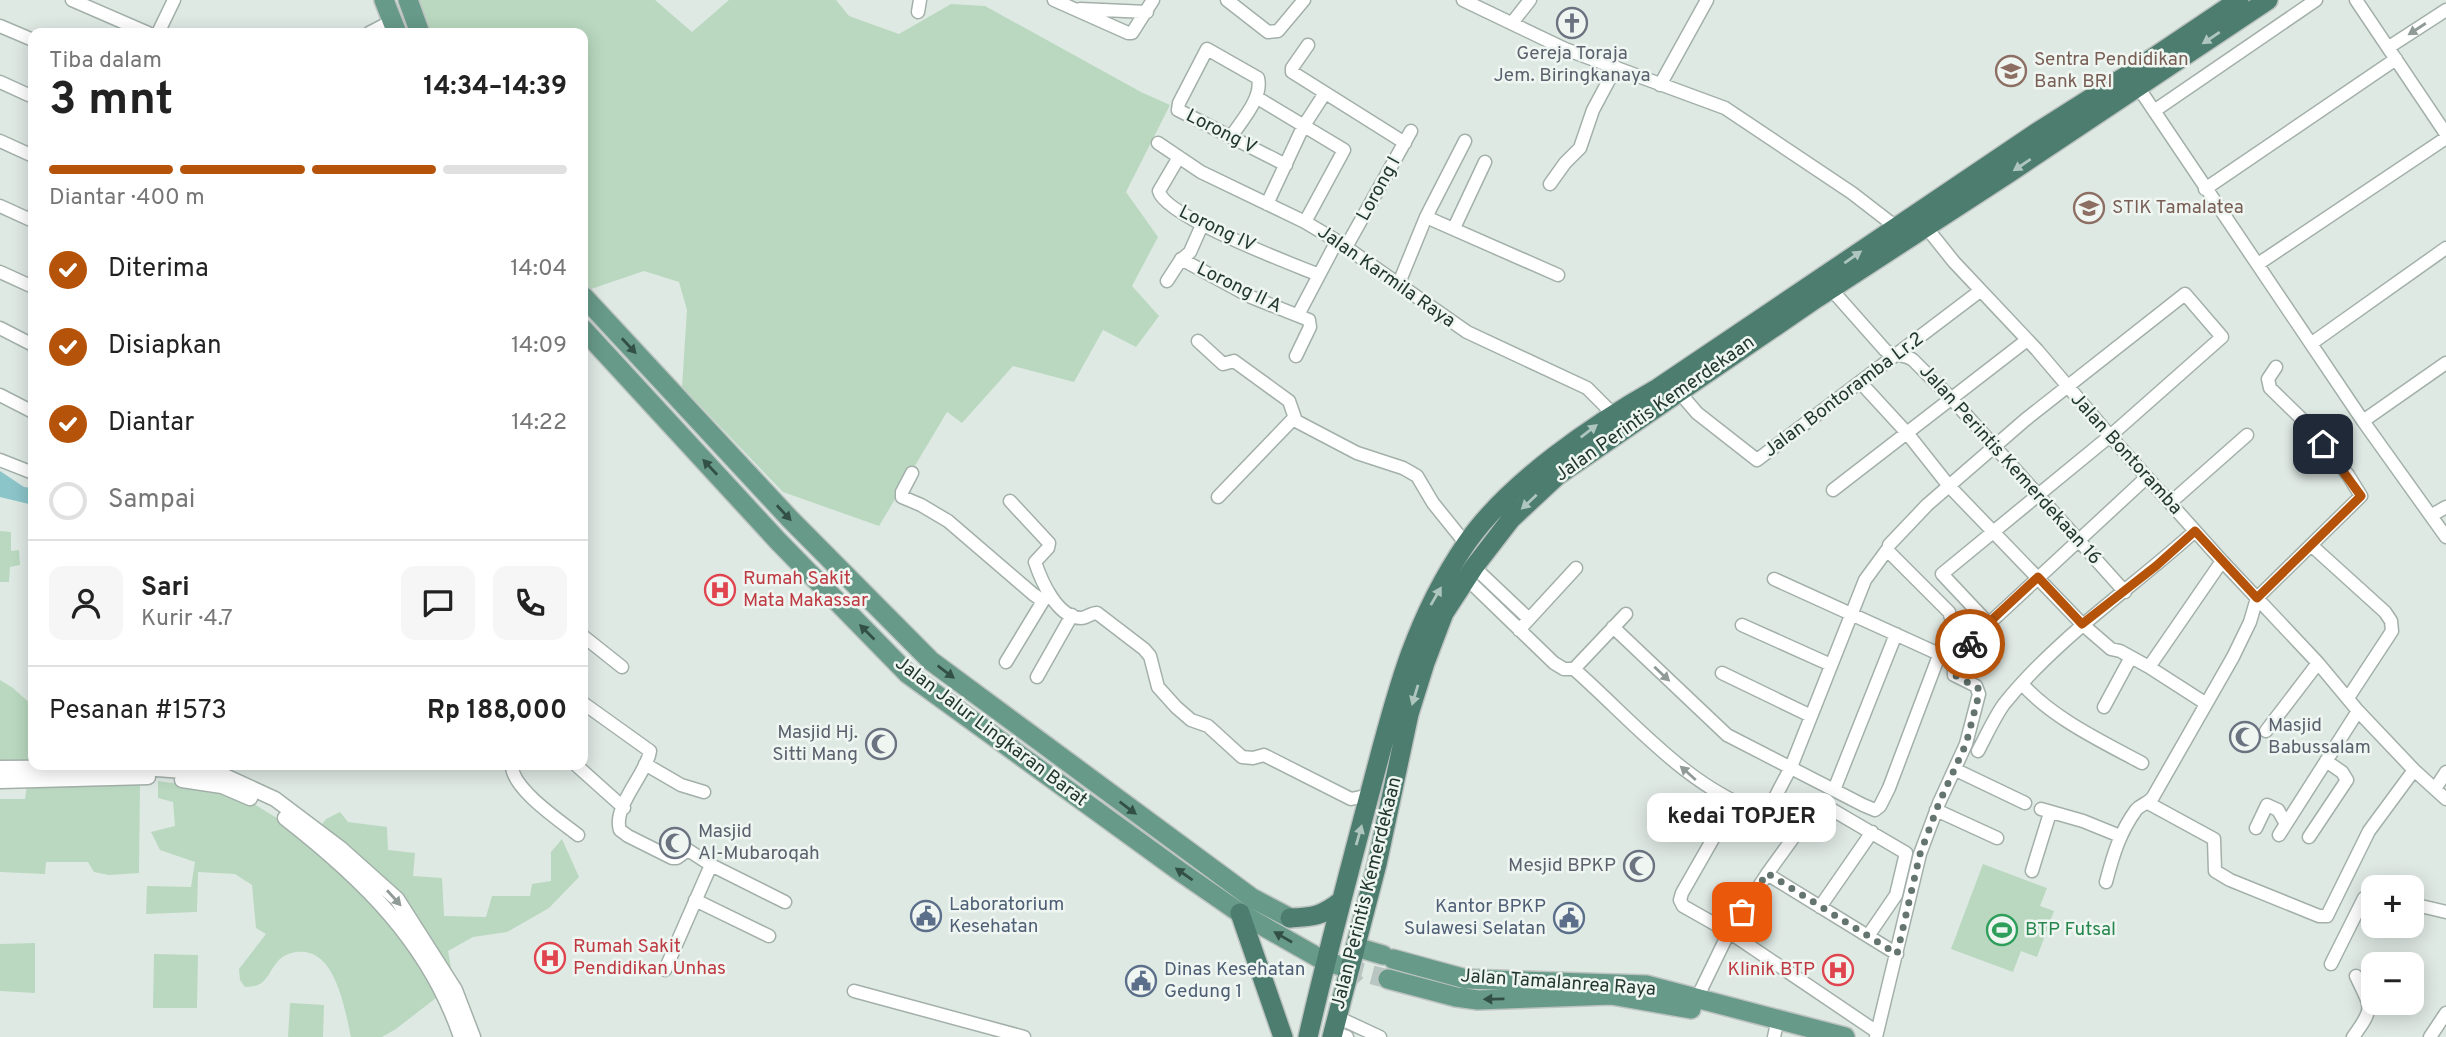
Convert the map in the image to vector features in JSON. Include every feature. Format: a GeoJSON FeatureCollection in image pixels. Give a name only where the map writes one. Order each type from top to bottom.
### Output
{"type":"FeatureCollection","features":[{"type":"Feature","properties":{"kind":"highway","name":"Jalan Perintis Kemerdekaan"},"geometry":{"type":"LineString","coordinates":[[1337,1031],[1409,714],[1421,676],[1444,613],[1511,519],[1557,476],[1679,392],[1896,226],[2239,0]]}},
{"type":"Feature","properties":{"kind":"highway","name":"Jalan Perintis Kemerdekaan"},"geometry":{"type":"LineString","coordinates":[[1308,1037],[1330,941],[1396,690],[1413,640],[1466,544],[1496,509],[1530,477],[1612,413],[1800,301],[1831,289],[2268,0]]}},
{"type":"Feature","properties":{"kind":"highway"},"geometry":{"type":"LineString","coordinates":[[1290,918],[1316,917],[1328,912],[1341,901]]}},
{"type":"Feature","properties":{"kind":"highway"},"geometry":{"type":"LineString","coordinates":[[1240,913],[1283,1037]]}},
{"type":"Feature","properties":{"kind":"highway"},"geometry":{"type":"LineString","coordinates":[[1330,941],[1356,947]]}},
{"type":"Feature","properties":{"kind":"main road"},"geometry":{"type":"LineString","coordinates":[[384,0],[394,27]]}},
{"type":"Feature","properties":{"kind":"main road"},"geometry":{"type":"LineString","coordinates":[[408,0],[418,28]]}},
{"type":"Feature","properties":{"kind":"main road","name":"Jalan Jalur Lingkaran Barat"},"geometry":{"type":"LineString","coordinates":[[588,301],[790,519],[931,661],[1186,851],[1252,898],[1290,918]]}},
{"type":"Feature","properties":{"kind":"main road","name":"Jalan Jalur Lingkaran Barat"},"geometry":{"type":"LineString","coordinates":[[588,334],[778,541],[908,674],[1240,913],[1324,969],[1349,974]]}},
{"type":"Feature","properties":{"kind":"main road","name":"Jalan Tamalanrea Raya"},"geometry":{"type":"LineString","coordinates":[[1356,947],[1466,979],[1698,998],[1800,1037]]}},
{"type":"Feature","properties":{"kind":"main road","name":"Jalan Tamalanrea Raya"},"geometry":{"type":"LineString","coordinates":[[1388,979],[1478,1000],[1646,992],[1692,1009],[1776,1029],[1845,1037]]}},
{"type":"Feature","properties":{"kind":"street"},"geometry":{"type":"LineString","coordinates":[[72,0],[136,28]]}},
{"type":"Feature","properties":{"kind":"street"},"geometry":{"type":"LineString","coordinates":[[160,28],[174,0]]}},
{"type":"Feature","properties":{"kind":"street"},"geometry":{"type":"LineString","coordinates":[[1054,0],[1128,33],[1134,31],[1153,0]]}},
{"type":"Feature","properties":{"kind":"street"},"geometry":{"type":"LineString","coordinates":[[1227,0],[1268,32],[1278,32],[1304,0]]}},
{"type":"Feature","properties":{"kind":"street"},"geometry":{"type":"LineString","coordinates":[[1462,0],[1565,49],[1726,108],[1896,226]]}},
{"type":"Feature","properties":{"kind":"street"},"geometry":{"type":"LineString","coordinates":[[1512,23],[1530,0]]}},
{"type":"Feature","properties":{"kind":"street"},"geometry":{"type":"LineString","coordinates":[[1660,85],[1707,0]]}},
{"type":"Feature","properties":{"kind":"street"},"geometry":{"type":"LineString","coordinates":[[2154,111],[2316,0]]}},
{"type":"Feature","properties":{"kind":"street"},"geometry":{"type":"LineString","coordinates":[[2258,264],[2446,136],[2356,0]]}},
{"type":"Feature","properties":{"kind":"street"},"geometry":{"type":"LineString","coordinates":[[1073,8],[1147,12]]}},
{"type":"Feature","properties":{"kind":"street"},"geometry":{"type":"LineString","coordinates":[[2205,189],[2393,53],[2446,10]]}},
{"type":"Feature","properties":{"kind":"street"},"geometry":{"type":"LineString","coordinates":[[0,26],[28,38]]}},
{"type":"Feature","properties":{"kind":"street"},"geometry":{"type":"LineString","coordinates":[[1267,204],[1303,127],[1325,93],[1291,70],[1308,45]]}},
{"type":"Feature","properties":{"kind":"street","name":"Lorong V"},"geometry":{"type":"LineString","coordinates":[[1256,97],[1258,78],[1207,50],[1179,103],[1178,110],[1286,165]]}},
{"type":"Feature","properties":{"kind":"street"},"geometry":{"type":"LineString","coordinates":[[1550,184],[1565,163],[1578,152],[1593,110],[1616,67]]}},
{"type":"Feature","properties":{"kind":"street"},"geometry":{"type":"LineString","coordinates":[[0,82],[28,95]]}},
{"type":"Feature","properties":{"kind":"street"},"geometry":{"type":"LineString","coordinates":[[2138,87],[2363,421],[2446,537]]}},
{"type":"Feature","properties":{"kind":"street","name":"Lorong I"},"geometry":{"type":"LineString","coordinates":[[1298,315],[1319,275],[1342,244],[1408,137],[1359,115],[1348,105],[1325,93]]}},
{"type":"Feature","properties":{"kind":"street"},"geometry":{"type":"LineString","coordinates":[[1231,137],[1256,97],[1344,150],[1305,222]]}},
{"type":"Feature","properties":{"kind":"street"},"geometry":{"type":"LineString","coordinates":[[0,141],[28,154]]}},
{"type":"Feature","properties":{"kind":"street"},"geometry":{"type":"LineString","coordinates":[[1399,283],[1426,217],[1465,141]]}},
{"type":"Feature","properties":{"kind":"street","name":"Jalan Karmila Raya"},"geometry":{"type":"LineString","coordinates":[[1158,143],[1218,181],[1305,222],[1342,244],[1467,332],[1587,388],[1612,413]]}},
{"type":"Feature","properties":{"kind":"street","name":"Lorong IV"},"geometry":{"type":"LineString","coordinates":[[1179,158],[1158,191],[1159,196],[1172,207],[1202,225],[1319,275]]}},
{"type":"Feature","properties":{"kind":"street"},"geometry":{"type":"LineString","coordinates":[[1454,228],[1485,162]]}},
{"type":"Feature","properties":{"kind":"street"},"geometry":{"type":"LineString","coordinates":[[0,206],[28,219]]}},
{"type":"Feature","properties":{"kind":"street"},"geometry":{"type":"LineString","coordinates":[[1426,217],[1559,275]]}},
{"type":"Feature","properties":{"kind":"street"},"geometry":{"type":"LineString","coordinates":[[1167,281],[1181,259],[1190,252],[1202,225]]}},
{"type":"Feature","properties":{"kind":"street","name":"Jalan Bontoramba"},"geometry":{"type":"LineString","coordinates":[[1926,227],[1980,291],[2222,561],[2318,663],[2358,711],[2414,770],[2446,799]]}},
{"type":"Feature","properties":{"kind":"street"},"geometry":{"type":"LineString","coordinates":[[2312,344],[2446,248]]}},
{"type":"Feature","properties":{"kind":"street","name":"Lorong II A"},"geometry":{"type":"LineString","coordinates":[[1181,259],[1251,297],[1298,315]]}},
{"type":"Feature","properties":{"kind":"street"},"geometry":{"type":"LineString","coordinates":[[0,272],[28,285]]}},
{"type":"Feature","properties":{"kind":"street","name":"Jalan Perintis Kemerdekaan 16"},"geometry":{"type":"LineString","coordinates":[[1831,289],[1889,354],[1906,355],[1951,398],[2125,592]]}},
{"type":"Feature","properties":{"kind":"street","name":"Jalan Bontoramba Lr.2"},"geometry":{"type":"LineString","coordinates":[[1679,392],[1697,413],[1757,460],[1980,291]]}},
{"type":"Feature","properties":{"kind":"street"},"geometry":{"type":"LineString","coordinates":[[1889,545],[1913,517],[1949,486],[2067,387],[2185,294],[2222,338],[2110,436],[1942,574],[1989,624]]}},
{"type":"Feature","properties":{"kind":"street"},"geometry":{"type":"LineString","coordinates":[[1296,356],[1310,327],[1308,320],[1298,315]]}},
{"type":"Feature","properties":{"kind":"street"},"geometry":{"type":"LineString","coordinates":[[0,328],[28,342]]}},
{"type":"Feature","properties":{"kind":"street"},"geometry":{"type":"LineString","coordinates":[[1198,341],[1223,364],[1234,361],[1289,401],[1294,418],[1343,447],[1403,468],[1417,477],[1433,503],[1466,544]]}},
{"type":"Feature","properties":{"kind":"street"},"geometry":{"type":"LineString","coordinates":[[1833,490],[2027,341]]}},
{"type":"Feature","properties":{"kind":"street"},"geometry":{"type":"LineString","coordinates":[[2363,421],[2446,363]]}},
{"type":"Feature","properties":{"kind":"street"},"geometry":{"type":"LineString","coordinates":[[2106,882],[2120,836],[2138,808],[2154,797],[2242,639],[2257,598],[2361,494],[2311,428],[2270,388],[2268,379],[2276,368]]}},
{"type":"Feature","properties":{"kind":"street"},"geometry":{"type":"LineString","coordinates":[[1861,383],[1907,433],[1949,486],[2082,624],[2110,649],[2132,657],[2205,703]]}},
{"type":"Feature","properties":{"kind":"street"},"geometry":{"type":"LineString","coordinates":[[0,395],[28,409]]}},
{"type":"Feature","properties":{"kind":"street"},"geometry":{"type":"LineString","coordinates":[[1218,497],[1294,418]]}},
{"type":"Feature","properties":{"kind":"street"},"geometry":{"type":"LineString","coordinates":[[2171,503],[2247,435]]}},
{"type":"Feature","properties":{"kind":"street"},"geometry":{"type":"LineString","coordinates":[[0,460],[28,471]]}},
{"type":"Feature","properties":{"kind":"street"},"geometry":{"type":"LineString","coordinates":[[912,473],[903,489],[902,497],[948,521],[1026,589],[1046,597],[1072,615],[1082,618],[1093,612],[1097,613],[1150,656],[1158,687],[1166,696],[1191,720],[1208,726],[1241,756],[1250,758],[1264,755],[1351,799],[1370,795]]}},
{"type":"Feature","properties":{"kind":"street"},"geometry":{"type":"LineString","coordinates":[[1714,837],[1682,894],[1683,906],[1729,932],[1877,1035],[1920,854],[1936,810],[1966,744],[1979,694],[1976,687],[1954,675],[1954,667],[1976,636],[2147,477]]}},
{"type":"Feature","properties":{"kind":"street"},"geometry":{"type":"LineString","coordinates":[[1006,662],[1046,597],[1035,562],[1048,548],[1049,543],[1010,501]]}},
{"type":"Feature","properties":{"kind":"street"},"geometry":{"type":"LineString","coordinates":[[2432,515],[2446,507]]}},
{"type":"Feature","properties":{"kind":"street"},"geometry":{"type":"LineString","coordinates":[[1978,751],[2003,707],[2022,684],[2082,624],[2125,592],[2195,531]]}},
{"type":"Feature","properties":{"kind":"street"},"geometry":{"type":"LineString","coordinates":[[2311,545],[2379,606],[2392,624],[2392,631],[2348,698]]}},
{"type":"Feature","properties":{"kind":"street"},"geometry":{"type":"LineString","coordinates":[[1470,573],[1519,629],[1554,663],[1564,669],[1574,669],[1694,779],[1761,813],[1767,812],[1791,767],[1865,580],[1887,550],[1951,616],[1951,629],[1939,653],[1889,788],[1878,808],[1872,809],[1791,767],[1727,735],[1613,627]]}},
{"type":"Feature","properties":{"kind":"street"},"geometry":{"type":"LineString","coordinates":[[2149,667],[2222,561]]}},
{"type":"Feature","properties":{"kind":"street"},"geometry":{"type":"LineString","coordinates":[[1519,629],[1576,568]]}},
{"type":"Feature","properties":{"kind":"street"},"geometry":{"type":"LineString","coordinates":[[1470,573],[1529,619]]}},
{"type":"Feature","properties":{"kind":"street"},"geometry":{"type":"LineString","coordinates":[[1774,579],[1939,653]]}},
{"type":"Feature","properties":{"kind":"street"},"geometry":{"type":"LineString","coordinates":[[1574,669],[1626,614]]}},
{"type":"Feature","properties":{"kind":"street"},"geometry":{"type":"LineString","coordinates":[[1037,677],[1072,615]]}},
{"type":"Feature","properties":{"kind":"street"},"geometry":{"type":"LineString","coordinates":[[1742,625],[1831,666]]}},
{"type":"Feature","properties":{"kind":"street"},"geometry":{"type":"LineString","coordinates":[[1835,790],[1896,634]]}},
{"type":"Feature","properties":{"kind":"street"},"geometry":{"type":"LineString","coordinates":[[588,640],[622,667]]}},
{"type":"Feature","properties":{"kind":"street"},"geometry":{"type":"LineString","coordinates":[[2104,707],[2132,657]]}},
{"type":"Feature","properties":{"kind":"street"},"geometry":{"type":"LineString","coordinates":[[2266,731],[2318,663]]}},
{"type":"Feature","properties":{"kind":"street"},"geometry":{"type":"LineString","coordinates":[[1722,673],[1811,716]]}},
{"type":"Feature","properties":{"kind":"street"},"geometry":{"type":"LineString","coordinates":[[2022,684],[2038,701],[2106,744],[2143,763]]}},
{"type":"Feature","properties":{"kind":"street"},"geometry":{"type":"LineString","coordinates":[[588,706],[648,748],[647,759],[618,823],[623,834],[674,858],[689,850],[710,865],[785,902]]}},
{"type":"Feature","properties":{"kind":"street"},"geometry":{"type":"LineString","coordinates":[[2256,828],[2267,806],[2272,806],[2278,810],[2283,830],[2358,711]]}},
{"type":"Feature","properties":{"kind":"street"},"geometry":{"type":"LineString","coordinates":[[647,759],[681,785],[704,792]]}},
{"type":"Feature","properties":{"kind":"street"},"geometry":{"type":"LineString","coordinates":[[2309,836],[2347,780],[2342,772],[2326,761]]}},
{"type":"Feature","properties":{"kind":"street"},"geometry":{"type":"LineString","coordinates":[[0,768],[28,768]]}},
{"type":"Feature","properties":{"kind":"street"},"geometry":{"type":"LineString","coordinates":[[147,770],[222,786],[270,806],[346,867],[386,907],[424,960],[473,1037]]}},
{"type":"Feature","properties":{"kind":"street"},"geometry":{"type":"LineString","coordinates":[[0,781],[177,775],[209,770]]}},
{"type":"Feature","properties":{"kind":"street"},"geometry":{"type":"LineString","coordinates":[[216,770],[275,799],[340,848],[397,899],[455,990],[461,1018],[461,1037]]}},
{"type":"Feature","properties":{"kind":"street"},"geometry":{"type":"LineString","coordinates":[[512,770],[516,779],[549,812],[578,835]]}},
{"type":"Feature","properties":{"kind":"street"},"geometry":{"type":"LineString","coordinates":[[582,770],[624,808]]}},
{"type":"Feature","properties":{"kind":"street"},"geometry":{"type":"LineString","coordinates":[[1956,770],[2025,803]]}},
{"type":"Feature","properties":{"kind":"street"},"geometry":{"type":"LineString","coordinates":[[2148,803],[2214,839],[2215,871],[2230,880],[2319,916],[2327,916],[2369,831],[2414,770]]}},
{"type":"Feature","properties":{"kind":"street"},"geometry":{"type":"LineString","coordinates":[[2435,789],[2446,772]]}},
{"type":"Feature","properties":{"kind":"street"},"geometry":{"type":"LineString","coordinates":[[1698,998],[1729,932],[1767,873],[1819,802],[1906,853],[1896,895],[1868,936]]}},
{"type":"Feature","properties":{"kind":"street"},"geometry":{"type":"LineString","coordinates":[[1936,810],[1997,838]]}},
{"type":"Feature","properties":{"kind":"street"},"geometry":{"type":"LineString","coordinates":[[2032,871],[2046,811],[2078,819],[2120,836]]}},
{"type":"Feature","properties":{"kind":"street"},"geometry":{"type":"LineString","coordinates":[[1820,907],[1872,832]]}},
{"type":"Feature","properties":{"kind":"street"},"geometry":{"type":"LineString","coordinates":[[665,970],[710,865]]}},
{"type":"Feature","properties":{"kind":"street"},"geometry":{"type":"LineString","coordinates":[[1767,873],[1897,954]]}},
{"type":"Feature","properties":{"kind":"street"},"geometry":{"type":"LineString","coordinates":[[695,900],[769,936]]}},
{"type":"Feature","properties":{"kind":"street"},"geometry":{"type":"LineString","coordinates":[[2331,964],[2361,904]]}},
{"type":"Feature","properties":{"kind":"street"},"geometry":{"type":"LineString","coordinates":[[2424,907],[2446,912]]}},
{"type":"Feature","properties":{"kind":"street"},"geometry":{"type":"LineString","coordinates":[[2353,1037],[2368,1017],[2370,1008],[2356,975]]}},
{"type":"Feature","properties":{"kind":"street"},"geometry":{"type":"LineString","coordinates":[[854,992],[1024,1037]]}},
{"type":"Feature","properties":{"kind":"street"},"geometry":{"type":"LineString","coordinates":[[2430,1037],[2444,1022]]}},
{"type":"Feature","properties":{"kind":"street"},"geometry":{"type":"LineString","coordinates":[[1337,1031],[1380,1037]]}},
{"type":"Feature","properties":{"kind":"green space"},"geometry":{"type":"Polygon","coordinates":[[[418,0],[655,0],[692,32],[729,0],[836,0],[849,16],[899,34],[951,4],[985,6],[1141,92],[1170,105],[1126,192],[1158,237],[1132,286],[1159,316],[1136,347],[1103,330],[1074,382],[1013,366],[962,423],[947,412],[879,526],[783,492],[682,387],[687,310],[679,282],[644,271],[591,289],[588,286],[588,28],[427,28],[418,0]]]}},
{"type":"Feature","properties":{"kind":"green space"},"geometry":{"type":"Polygon","coordinates":[[[0,531],[11,532],[11,551],[19,550],[20,565],[10,567],[9,582],[0,582],[0,531]]]}},
{"type":"Feature","properties":{"kind":"green space"},"geometry":{"type":"Polygon","coordinates":[[[0,680],[28,702],[28,764],[0,765],[0,680]]]}},
{"type":"Feature","properties":{"kind":"green space"},"geometry":{"type":"Polygon","coordinates":[[[140,780],[139,873],[109,875],[94,872],[88,862],[46,862],[45,874],[0,872],[0,799],[25,799],[27,784],[140,780]]]}},
{"type":"Feature","properties":{"kind":"green space"},"geometry":{"type":"Polygon","coordinates":[[[158,781],[221,790],[254,804],[298,831],[324,852],[407,943],[436,989],[436,998],[382,1037],[351,1037],[338,986],[325,963],[316,956],[305,952],[289,954],[280,959],[259,985],[245,987],[240,980],[239,969],[266,934],[256,928],[252,885],[235,874],[198,872],[197,912],[146,914],[147,886],[191,887],[195,862],[160,850],[151,832],[175,826],[173,802],[158,798],[158,781]]]}},
{"type":"Feature","properties":{"kind":"green space"},"geometry":{"type":"Polygon","coordinates":[[[340,812],[348,822],[387,827],[388,850],[415,853],[413,876],[442,878],[444,916],[486,917],[492,896],[530,896],[532,884],[551,881],[551,852],[562,839],[579,877],[549,908],[507,932],[473,937],[448,951],[453,979],[423,949],[386,898],[314,835],[326,819],[340,812]]]}},
{"type":"Feature","properties":{"kind":"green space","name":"BTP Futsal"},"geometry":{"type":"Polygon","coordinates":[[[1983,864],[2047,888],[2040,906],[2054,911],[2037,957],[2021,951],[2013,972],[1951,949],[1983,864]]]}},
{"type":"Feature","properties":{"kind":"green space"},"geometry":{"type":"Polygon","coordinates":[[[35,943],[35,993],[0,991],[0,944],[35,943]]]}},
{"type":"Feature","properties":{"kind":"green space"},"geometry":{"type":"Polygon","coordinates":[[[154,954],[198,955],[197,1008],[153,1008],[154,954]]]}},
{"type":"Feature","properties":{"kind":"green space"},"geometry":{"type":"Polygon","coordinates":[[[290,1003],[324,1005],[323,1037],[288,1037],[290,1003]]]}},
{"type":"Feature","properties":{"kind":"water"},"geometry":{"type":"Polygon","coordinates":[[[0,471],[28,487],[28,504],[0,497],[0,471]]]}},
{"type":"Feature","properties":{"kind":"tunnel"},"geometry":{"type":"LineString","coordinates":[[1347,980],[1357,971],[1388,979]]}},
{"type":"Feature","properties":{"kind":"way so far"},"geometry":{"type":"LineString","coordinates":[[1742,912],[1767,873],[1897,954],[1920,854],[1939,803],[1966,744],[1979,694],[1978,688],[1954,675],[1953,671],[1970,644]]}},
{"type":"Feature","properties":{"kind":"place","name":"Gereja Toraja Jem. Biringkanaya"},"geometry":{"type":"Point","coordinates":[1572,23]}},
{"type":"Feature","properties":{"kind":"place","name":"Sentra Pendidikan Bank BRI"},"geometry":{"type":"Point","coordinates":[2011,71]}},
{"type":"Feature","properties":{"kind":"place","name":"STIK Tamalatea"},"geometry":{"type":"Point","coordinates":[2089,208]}},
{"type":"Feature","properties":{"kind":"place","name":"Rumah Sakit Mata Makassar"},"geometry":{"type":"Point","coordinates":[720,590]}},
{"type":"Feature","properties":{"kind":"place","name":"Masjid Babussalam"},"geometry":{"type":"Point","coordinates":[2245,737]}},
{"type":"Feature","properties":{"kind":"place","name":"Masjid Hj. Sitti Mang"},"geometry":{"type":"Point","coordinates":[881,744]}},
{"type":"Feature","properties":{"kind":"place","name":"Masjid Al-Mubaroqah"},"geometry":{"type":"Point","coordinates":[675,843]}},
{"type":"Feature","properties":{"kind":"place","name":"Mesjid BPKP"},"geometry":{"type":"Point","coordinates":[1639,866]}},
{"type":"Feature","properties":{"kind":"place","name":"kedai TOPJER"},"geometry":{"type":"Point","coordinates":[1742,912]}},
{"type":"Feature","properties":{"kind":"place","name":"Laboratorium Kesehatan"},"geometry":{"type":"Point","coordinates":[926,916]}},
{"type":"Feature","properties":{"kind":"place","name":"Kantor BPKP Sulawesi Selatan"},"geometry":{"type":"Point","coordinates":[1569,918]}},
{"type":"Feature","properties":{"kind":"place","name":"BTP Futsal"},"geometry":{"type":"Point","coordinates":[2002,930]}},
{"type":"Feature","properties":{"kind":"place","name":"Rumah Sakit Pendidikan Unhas"},"geometry":{"type":"Point","coordinates":[550,958]}},
{"type":"Feature","properties":{"kind":"place","name":"Klinik BTP"},"geometry":{"type":"Point","coordinates":[1838,970]}},
{"type":"Feature","properties":{"kind":"place","name":"Dinas Kesehatan Gedung 1"},"geometry":{"type":"Point","coordinates":[1141,981]}},
{"type":"Feature","properties":{"kind":"route"},"geometry":{"type":"LineString","coordinates":[[1970,644],[1982,629],[2038,577],[2082,624],[2125,592],[2195,531],[2257,598],[2361,496],[2323,444]]}}]}
